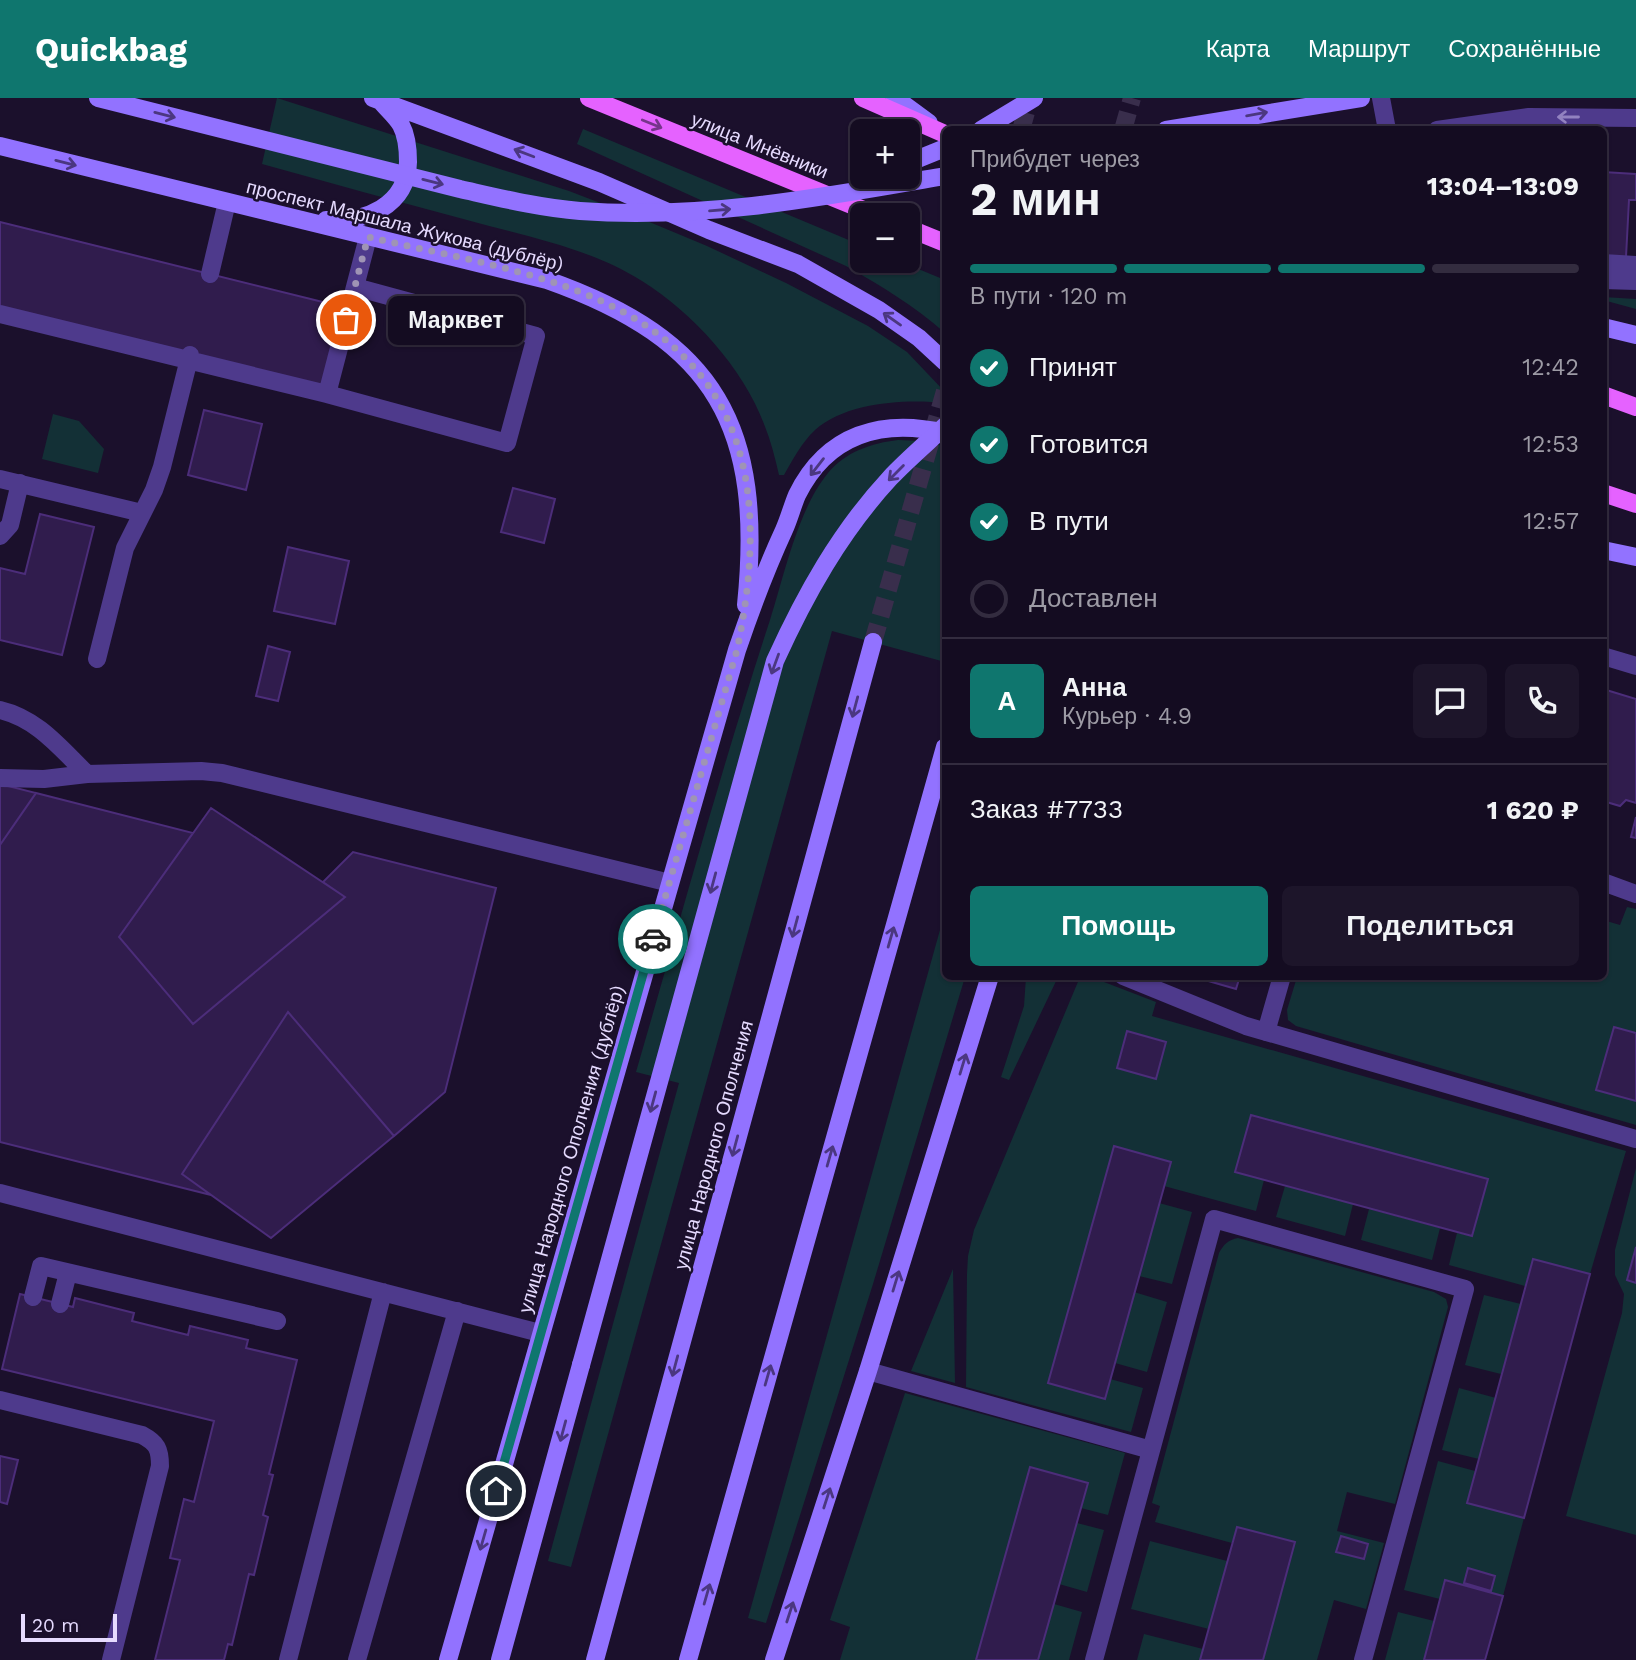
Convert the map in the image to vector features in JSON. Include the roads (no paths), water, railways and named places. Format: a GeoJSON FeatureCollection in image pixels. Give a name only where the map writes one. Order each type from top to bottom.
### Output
{"type":"FeatureCollection","features":[{"type":"Feature","properties":{"kind":"main road"},"geometry":{"type":"LineString","coordinates":[[98,98],[460,189],[579,211],[638,213],[748,208],[942,176]]}},
{"type":"Feature","properties":{"kind":"main road","name":"улица Мнёвники"},"geometry":{"type":"LineString","coordinates":[[589,98],[850,204]]}},
{"type":"Feature","properties":{"kind":"main road"},"geometry":{"type":"LineString","coordinates":[[863,98],[942,138]]}},
{"type":"Feature","properties":{"kind":"main road"},"geometry":{"type":"LineString","coordinates":[[895,98],[942,137]]}},
{"type":"Feature","properties":{"kind":"main road"},"geometry":{"type":"LineString","coordinates":[[988,126],[1034,98]]}},
{"type":"Feature","properties":{"kind":"main road"},"geometry":{"type":"LineString","coordinates":[[1190,126],[1361,98]]}},
{"type":"Feature","properties":{"kind":"main road"},"geometry":{"type":"LineString","coordinates":[[288,218],[344,221],[382,211],[398,196],[408,174],[408,146],[401,125],[377,99]]}},
{"type":"Feature","properties":{"kind":"main road"},"geometry":{"type":"LineString","coordinates":[[377,99],[599,182],[709,230],[798,264],[879,310],[919,338],[942,359]]}},
{"type":"Feature","properties":{"kind":"main road"},"geometry":{"type":"LineString","coordinates":[[920,154],[942,139]]}},
{"type":"Feature","properties":{"kind":"main road","name":"проспект Маршала Жукова (дублёр)"},"geometry":{"type":"LineString","coordinates":[[0,146],[536,277],[624,312],[659,335],[683,355],[721,403],[743,467],[750,505],[751,542],[746,608],[737,650]]}},
{"type":"Feature","properties":{"kind":"main road"},"geometry":{"type":"LineString","coordinates":[[802,199],[850,183]]}},
{"type":"Feature","properties":{"kind":"main road"},"geometry":{"type":"LineString","coordinates":[[920,233],[942,242]]}},
{"type":"Feature","properties":{"kind":"main road"},"geometry":{"type":"LineString","coordinates":[[1607,328],[1636,335]]}},
{"type":"Feature","properties":{"kind":"main road"},"geometry":{"type":"LineString","coordinates":[[1607,396],[1636,407]]}},
{"type":"Feature","properties":{"kind":"main road"},"geometry":{"type":"LineString","coordinates":[[737,650],[798,494],[818,463],[841,443],[869,431],[898,427],[924,428],[942,432]]}},
{"type":"Feature","properties":{"kind":"main road"},"geometry":{"type":"LineString","coordinates":[[500,1660],[775,661],[807,595],[844,535],[891,477],[942,429]]}},
{"type":"Feature","properties":{"kind":"main road"},"geometry":{"type":"LineString","coordinates":[[1607,494],[1636,504]]}},
{"type":"Feature","properties":{"kind":"main road"},"geometry":{"type":"LineString","coordinates":[[1607,551],[1636,557]]}},
{"type":"Feature","properties":{"kind":"main road","name":"улица Народного Ополчения"},"geometry":{"type":"LineString","coordinates":[[595,1660],[873,642]]}},
{"type":"Feature","properties":{"kind":"main road","name":"улица Народного Ополчения (дублёр)"},"geometry":{"type":"LineString","coordinates":[[449,1660],[540,1333],[737,650]]}},
{"type":"Feature","properties":{"kind":"main road"},"geometry":{"type":"LineString","coordinates":[[688,1660],[942,758]]}},
{"type":"Feature","properties":{"kind":"main road"},"geometry":{"type":"LineString","coordinates":[[774,1660],[868,1371],[989,980]]}},
{"type":"Feature","properties":{"kind":"lane"},"geometry":{"type":"LineString","coordinates":[[1381,98],[1386,126]]}},
{"type":"Feature","properties":{"kind":"lane"},"geometry":{"type":"LineString","coordinates":[[1465,126],[1529,117],[1636,117]]}},
{"type":"Feature","properties":{"kind":"lane"},"geometry":{"type":"LineString","coordinates":[[210,274],[227,202]]}},
{"type":"Feature","properties":{"kind":"lane"},"geometry":{"type":"LineString","coordinates":[[327,394],[368,237]]}},
{"type":"Feature","properties":{"kind":"lane"},"geometry":{"type":"LineString","coordinates":[[1607,263],[1636,265]]}},
{"type":"Feature","properties":{"kind":"lane"},"geometry":{"type":"LineString","coordinates":[[1607,280],[1636,281]]}},
{"type":"Feature","properties":{"kind":"lane"},"geometry":{"type":"LineString","coordinates":[[0,313],[189,357],[507,443],[536,336],[355,286]]}},
{"type":"Feature","properties":{"kind":"lane"},"geometry":{"type":"LineString","coordinates":[[97,659],[125,548],[154,490],[162,467],[189,357]]}},
{"type":"Feature","properties":{"kind":"lane"},"geometry":{"type":"LineString","coordinates":[[0,479],[142,513]]}},
{"type":"Feature","properties":{"kind":"lane"},"geometry":{"type":"LineString","coordinates":[[0,536],[10,524],[20,483]]}},
{"type":"Feature","properties":{"kind":"lane"},"geometry":{"type":"LineString","coordinates":[[1607,657],[1636,666]]}},
{"type":"Feature","properties":{"kind":"lane"},"geometry":{"type":"LineString","coordinates":[[0,710],[16,714],[44,731],[87,774]]}},
{"type":"Feature","properties":{"kind":"lane"},"geometry":{"type":"LineString","coordinates":[[0,778],[44,779],[87,774],[201,771],[222,773],[670,883]]}},
{"type":"Feature","properties":{"kind":"lane"},"geometry":{"type":"LineString","coordinates":[[1607,883],[1636,894]]}},
{"type":"Feature","properties":{"kind":"lane"},"geometry":{"type":"LineString","coordinates":[[1134,980],[1246,1026],[1636,1139]]}},
{"type":"Feature","properties":{"kind":"lane"},"geometry":{"type":"LineString","coordinates":[[1266,1032],[1281,980]]}},
{"type":"Feature","properties":{"kind":"lane"},"geometry":{"type":"LineString","coordinates":[[1,1198],[540,1333]]}},
{"type":"Feature","properties":{"kind":"lane"},"geometry":{"type":"LineString","coordinates":[[1094,1660],[1214,1219],[1465,1289],[1363,1660]]}},
{"type":"Feature","properties":{"kind":"lane"},"geometry":{"type":"LineString","coordinates":[[33,1297],[41,1266],[277,1321]]}},
{"type":"Feature","properties":{"kind":"lane"},"geometry":{"type":"LineString","coordinates":[[60,1304],[68,1273]]}},
{"type":"Feature","properties":{"kind":"lane"},"geometry":{"type":"LineString","coordinates":[[288,1660],[383,1292]]}},
{"type":"Feature","properties":{"kind":"lane"},"geometry":{"type":"LineString","coordinates":[[357,1660],[457,1311]]}},
{"type":"Feature","properties":{"kind":"lane"},"geometry":{"type":"LineString","coordinates":[[868,1371],[1151,1450]]}},
{"type":"Feature","properties":{"kind":"lane"},"geometry":{"type":"LineString","coordinates":[[0,1400],[142,1435],[154,1442],[160,1451],[160,1466],[111,1660]]}},
{"type":"Feature","properties":{"kind":"tunnel"},"geometry":{"type":"LineString","coordinates":[[1022,126],[1030,98]]}},
{"type":"Feature","properties":{"kind":"tunnel"},"geometry":{"type":"LineString","coordinates":[[1124,126],[1132,98]]}},
{"type":"Feature","properties":{"kind":"tunnel"},"geometry":{"type":"LineString","coordinates":[[873,642],[942,401]]}},
{"type":"Feature","properties":{"kind":"place","name":"Марквет"},"geometry":{"type":"Point","coordinates":[346,320]}}]}
